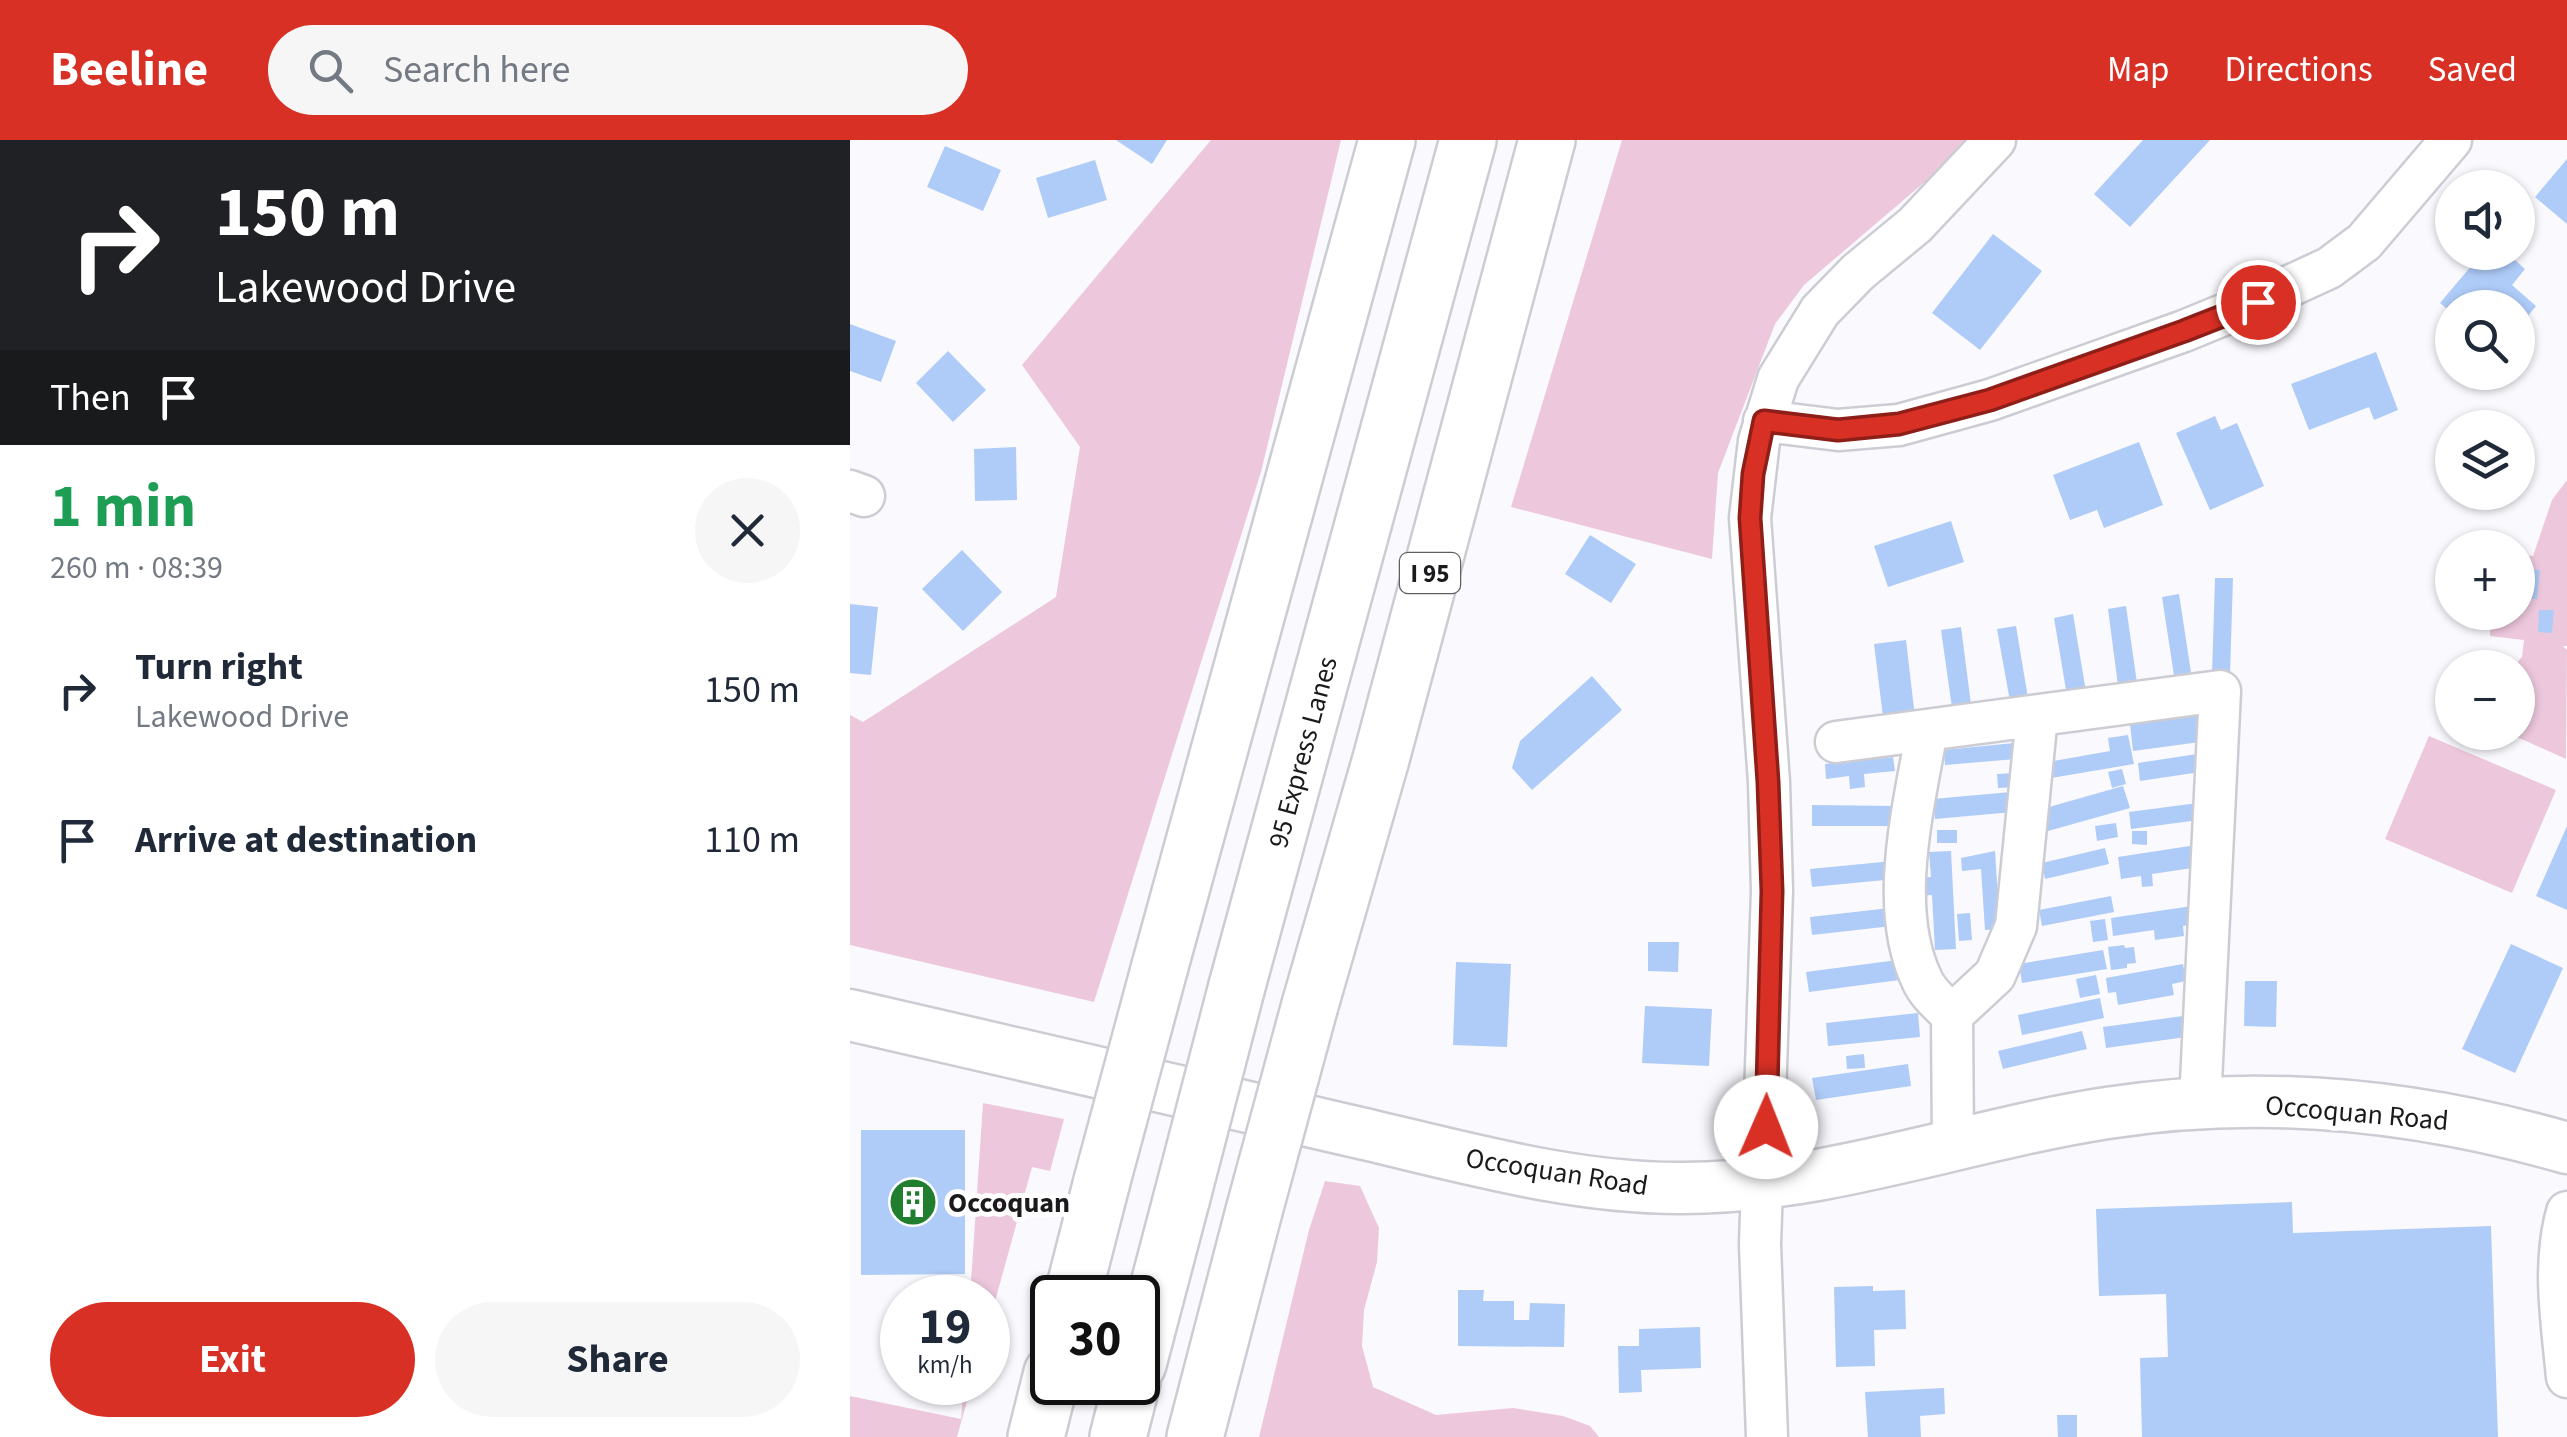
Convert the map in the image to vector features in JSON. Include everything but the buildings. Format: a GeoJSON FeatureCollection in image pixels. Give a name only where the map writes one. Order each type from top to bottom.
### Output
{"type":"FeatureCollection","features":[{"type":"Feature","properties":{"kind":"highway"},"geometry":{"type":"LineString","coordinates":[[1078,1275],[1387,140]]}},
{"type":"Feature","properties":{"kind":"highway","name":"95 Express Lanes"},"geometry":{"type":"LineString","coordinates":[[1160,1280],[1468,140]]}},
{"type":"Feature","properties":{"kind":"highway","name":"I 95"},"geometry":{"type":"LineString","coordinates":[[1194,1437],[1546,140]]}},
{"type":"Feature","properties":{"kind":"highway"},"geometry":{"type":"LineString","coordinates":[[1036,1437],[1044,1405]]}},
{"type":"Feature","properties":{"kind":"highway"},"geometry":{"type":"LineString","coordinates":[[1118,1437],[1126,1405]]}},
{"type":"Feature","properties":{"kind":"main road","name":"Occoquan Road"},"geometry":{"type":"LineString","coordinates":[[850,1016],[1516,1168],[1644,1187],[1687,1188],[1812,1176],[2108,1113],[2200,1104],[2272,1102],[2417,1113],[2492,1126],[2567,1148]]}},
{"type":"Feature","properties":{"kind":"street"},"geometry":{"type":"LineString","coordinates":[[1767,1437],[1760,1244],[1772,891],[1750,518],[1753,474],[1774,388],[1792,353],[1826,304],[1915,224],[1995,140]]}},
{"type":"Feature","properties":{"kind":"street"},"geometry":{"type":"LineString","coordinates":[[1764,421],[1838,430],[1899,424],[1990,400],[2239,309],[2330,268],[2364,242],[2451,140]]}},
{"type":"Feature","properties":{"kind":"street"},"geometry":{"type":"LineString","coordinates":[[1836,742],[2220,691],[2200,1104]]}},
{"type":"Feature","properties":{"kind":"street"},"geometry":{"type":"LineString","coordinates":[[1952,1015],[1995,975],[2016,926],[2037,716]]}},
{"type":"Feature","properties":{"kind":"street"},"geometry":{"type":"LineString","coordinates":[[1928,730],[1909,837],[1906,904],[1922,982],[1952,1015],[1954,1146]]}},
{"type":"Feature","properties":{"kind":"street"},"geometry":{"type":"LineString","coordinates":[[2567,1212],[2559,1287],[2567,1377]]}},
{"type":"Feature","properties":{"kind":"shaded area"},"geometry":{"type":"Polygon","coordinates":[[[1211,140],[1341,140],[1261,472],[1094,1002],[850,945],[850,715],[863,722],[1056,597],[1080,447],[1022,365],[1211,140]]]}},
{"type":"Feature","properties":{"kind":"shaded area"},"geometry":{"type":"Polygon","coordinates":[[[1622,140],[1966,140],[1954,157],[1804,285],[1775,324],[1718,473],[1712,559],[1511,507],[1622,140]]]}},
{"type":"Feature","properties":{"kind":"shaded area"},"geometry":{"type":"Polygon","coordinates":[[[2567,480],[2567,646],[2563,646],[2567,650],[2566,759],[2535,745],[2535,650],[2523,650],[2524,640],[2490,636],[2490,630],[2535,630],[2535,550],[2552,500],[2567,480]]]}},
{"type":"Feature","properties":{"kind":"shaded area"},"geometry":{"type":"Polygon","coordinates":[[[2429,736],[2435,739],[2435,750],[2462,750],[2556,790],[2512,893],[2385,839],[2429,736]]]}},
{"type":"Feature","properties":{"kind":"shaded area"},"geometry":{"type":"Polygon","coordinates":[[[983,1103],[1064,1119],[1050,1171],[1032,1167],[1002,1275],[971,1275],[983,1103]]]}},
{"type":"Feature","properties":{"kind":"shaded area"},"geometry":{"type":"Polygon","coordinates":[[[1325,1181],[1360,1186],[1379,1228],[1377,1262],[1364,1310],[1362,1346],[1373,1387],[1436,1415],[1513,1408],[1563,1416],[1590,1426],[1599,1437],[1259,1437],[1309,1230],[1325,1181]]]}},
{"type":"Feature","properties":{"kind":"shaded area"},"geometry":{"type":"Polygon","coordinates":[[[850,1396],[880,1405],[961,1419],[962,1405],[966,1405],[957,1437],[850,1437],[850,1396]]]}},
{"type":"Feature","properties":{"kind":"place","name":"Occoquan"},"geometry":{"type":"Point","coordinates":[913,1202]}},
{"type":"Feature","properties":{"kind":"route"},"geometry":{"type":"LineString","coordinates":[[1766,1127],[1772,891],[1750,518],[1753,474],[1764,421],[1838,430],[1880,428],[1954,411],[2258,302]]}}]}
